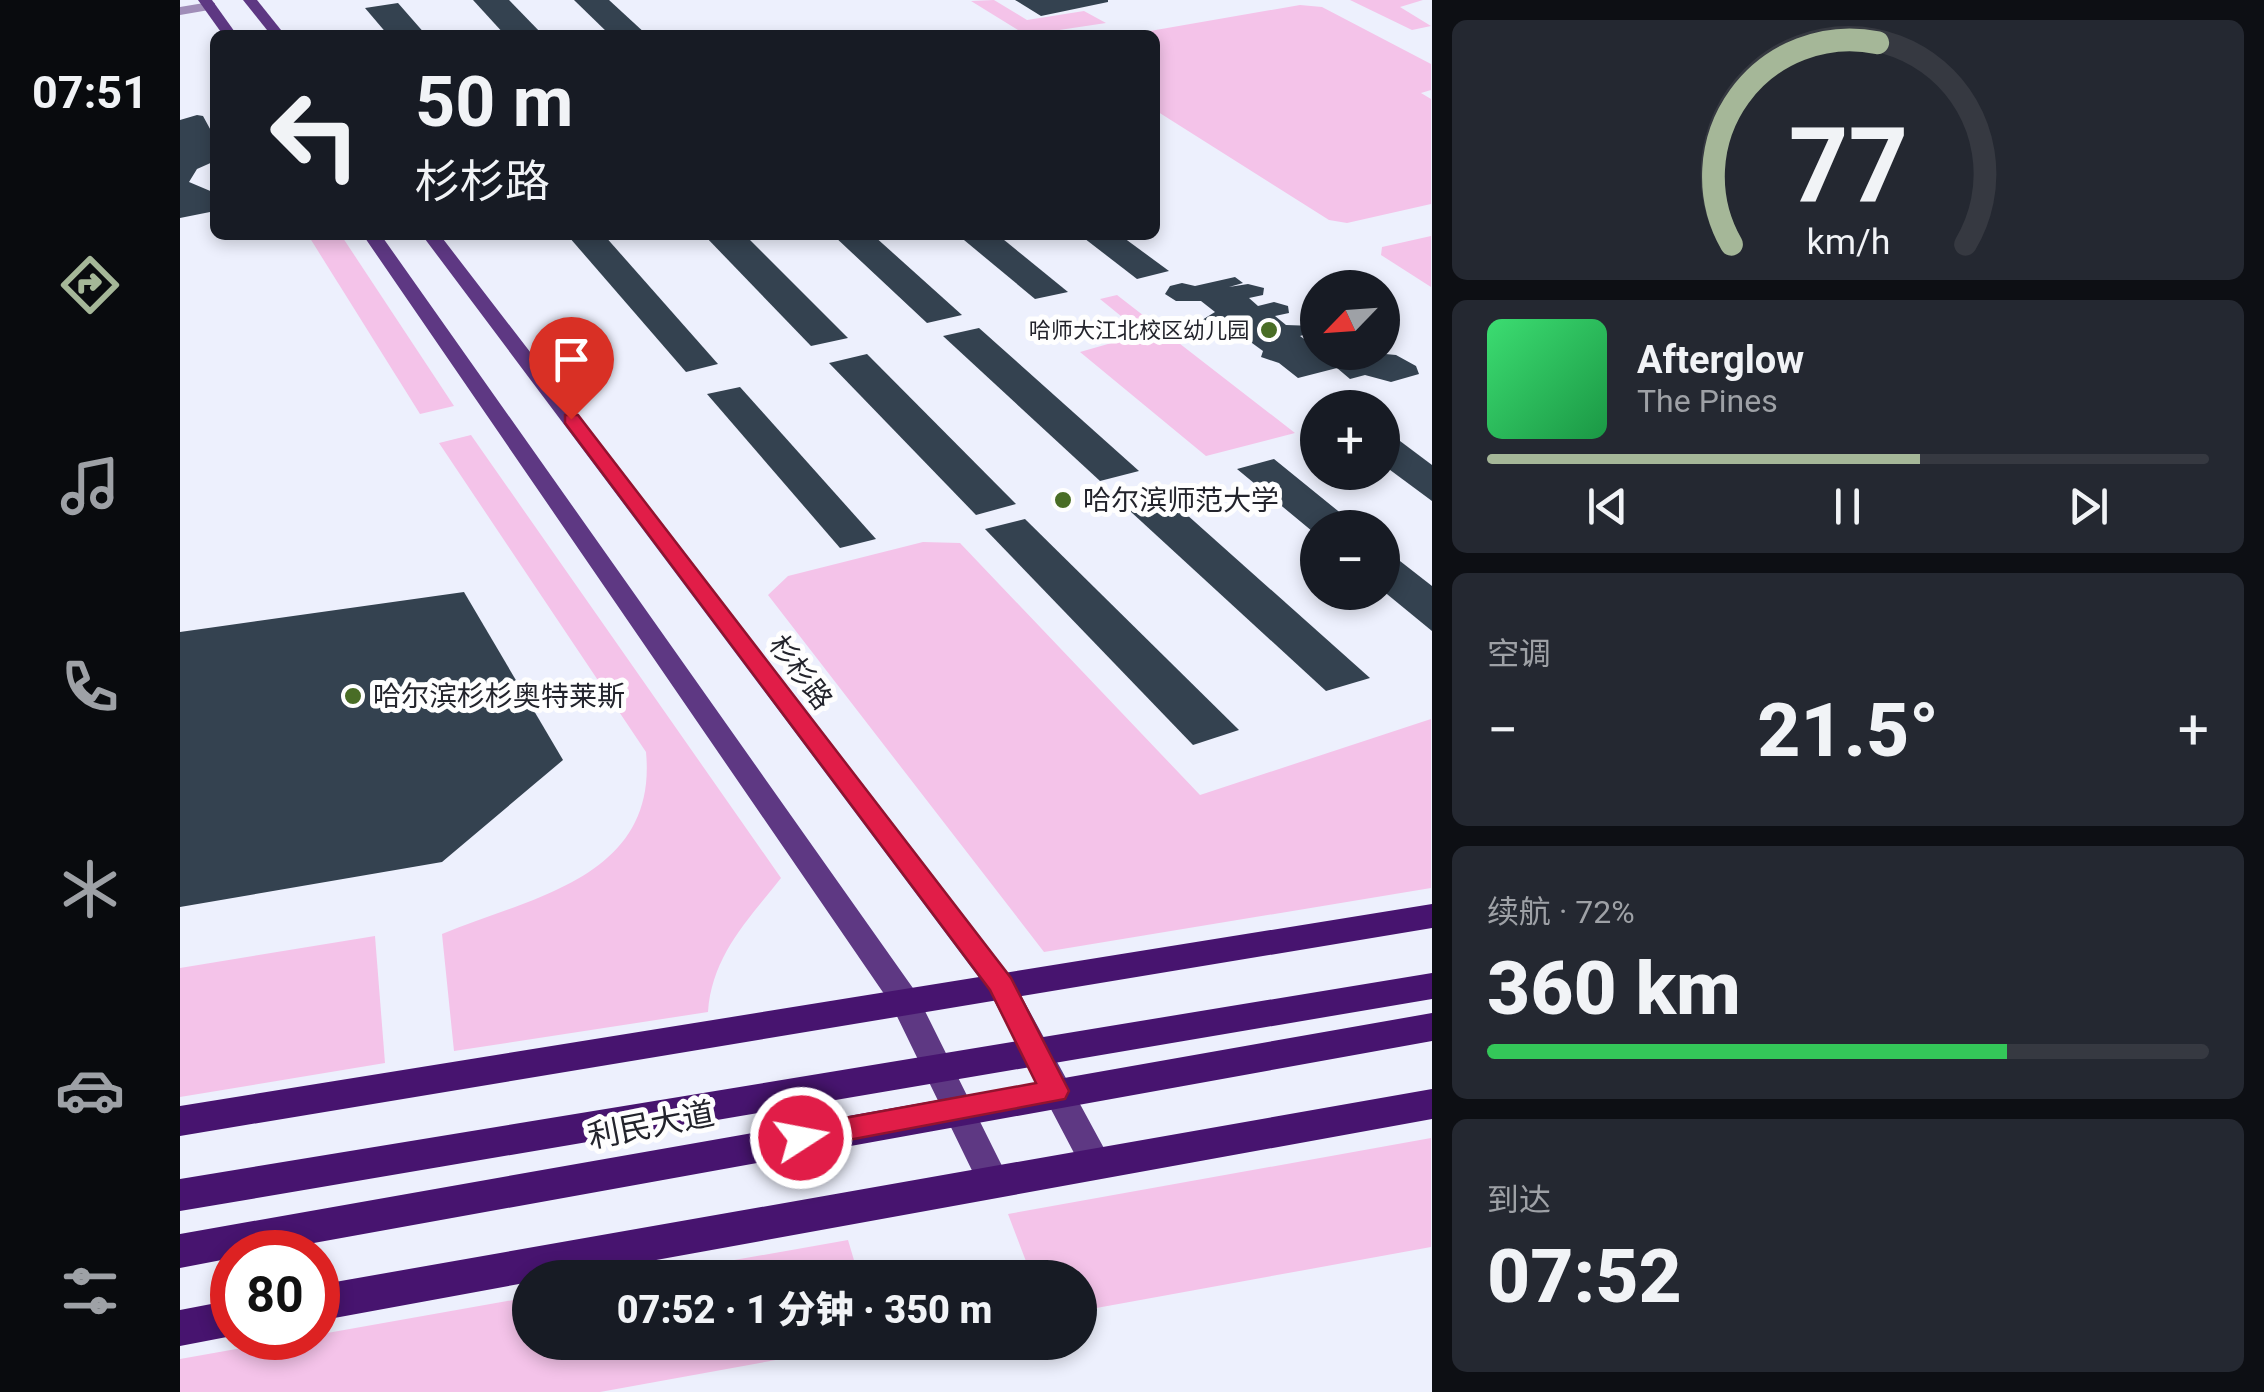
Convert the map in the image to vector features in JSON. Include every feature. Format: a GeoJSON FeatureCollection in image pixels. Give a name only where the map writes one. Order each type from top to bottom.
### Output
{"type":"FeatureCollection","features":[{"type":"Feature","properties":{"kind":"highway"},"geometry":{"type":"LineString","coordinates":[[180,1121],[904,999],[1432,916]]}},
{"type":"Feature","properties":{"kind":"highway","name":"利民大道"},"geometry":{"type":"LineString","coordinates":[[180,1194],[1432,986]]}},
{"type":"Feature","properties":{"kind":"highway","name":"利民大道"},"geometry":{"type":"LineString","coordinates":[[180,1251],[956,1108],[1432,1028]]}},
{"type":"Feature","properties":{"kind":"highway"},"geometry":{"type":"LineString","coordinates":[[340,1299],[1432,1104]]}},
{"type":"Feature","properties":{"kind":"highway"},"geometry":{"type":"LineString","coordinates":[[180,1328],[210,1322]]}},
{"type":"Feature","properties":{"kind":"main road"},"geometry":{"type":"LineString","coordinates":[[250,0],[274,30]]}},
{"type":"Feature","properties":{"kind":"main road"},"geometry":{"type":"LineString","coordinates":[[207,3],[226,30]]}},
{"type":"Feature","properties":{"kind":"main road"},"geometry":{"type":"LineString","coordinates":[[375,240],[904,999],[994,1182]]}},
{"type":"Feature","properties":{"kind":"main road","name":"杉杉路"},"geometry":{"type":"LineString","coordinates":[[435,240],[1001,985],[1054,1091],[1096,1163]]}},
{"type":"Feature","properties":{"kind":"street"},"geometry":{"type":"LineString","coordinates":[[180,10],[207,3]]}},
{"type":"Feature","properties":{"kind":"shaded area"},"geometry":{"type":"Polygon","coordinates":[[[994,0],[1027,20],[1084,11],[1106,23],[1059,30],[1018,30],[971,1],[994,0]]]}},
{"type":"Feature","properties":{"kind":"shaded area"},"geometry":{"type":"Polygon","coordinates":[[[1350,0],[1423,0],[1400,7],[1431,26],[1412,30],[1350,0]]]}},
{"type":"Feature","properties":{"kind":"shaded area"},"geometry":{"type":"Polygon","coordinates":[[[1300,5],[1322,7],[1431,64],[1431,90],[1421,93],[1431,99],[1431,204],[1347,223],[1329,220],[1160,113],[1160,30],[1156,30],[1300,5]]]}},
{"type":"Feature","properties":{"kind":"shaded area"},"geometry":{"type":"Polygon","coordinates":[[[1431,236],[1431,287],[1381,255],[1382,247],[1431,236]]]}},
{"type":"Feature","properties":{"kind":"shaded area"},"geometry":{"type":"Polygon","coordinates":[[[311,240],[344,240],[454,406],[420,414],[311,240]]]}},
{"type":"Feature","properties":{"kind":"shaded area"},"geometry":{"type":"Polygon","coordinates":[[[1117,295],[1295,433],[1206,456],[1080,352],[1143,334],[1100,299],[1117,295]]]}},
{"type":"Feature","properties":{"kind":"shaded area"},"geometry":{"type":"Polygon","coordinates":[[[471,435],[781,878],[724,956],[716,973],[708,1012],[454,1051],[442,934],[549,893],[582,876],[610,855],[632,828],[644,794],[646,752],[439,443],[471,435]]]}},
{"type":"Feature","properties":{"kind":"shaded area"},"geometry":{"type":"Polygon","coordinates":[[[923,542],[960,543],[1200,795],[1431,719],[1431,888],[1044,952],[768,595],[788,576],[923,542]]]}},
{"type":"Feature","properties":{"kind":"shaded area"},"geometry":{"type":"Polygon","coordinates":[[[375,936],[385,1063],[180,1097],[180,968],[375,936]]]}},
{"type":"Feature","properties":{"kind":"shaded area"},"geometry":{"type":"Polygon","coordinates":[[[1431,1138],[1431,1247],[1097,1308],[1097,1260],[1026,1260],[1008,1214],[1431,1138]]]}},
{"type":"Feature","properties":{"kind":"shaded area"},"geometry":{"type":"Polygon","coordinates":[[[848,1240],[854,1260],[734,1260],[848,1240]]]}},
{"type":"Feature","properties":{"kind":"shaded area"},"geometry":{"type":"Polygon","coordinates":[[[512,1300],[512,1360],[776,1360],[600,1392],[180,1392],[180,1359],[210,1354],[210,1360],[340,1360],[340,1331],[512,1300]]]}},
{"type":"Feature","properties":{"kind":"building"},"geometry":{"type":"Polygon","coordinates":[[[473,0],[509,0],[538,30],[500,30],[473,0]]]}},
{"type":"Feature","properties":{"kind":"building"},"geometry":{"type":"Polygon","coordinates":[[[574,0],[609,0],[642,30],[605,30],[574,0]]]}},
{"type":"Feature","properties":{"kind":"building"},"geometry":{"type":"Polygon","coordinates":[[[1015,0],[1108,0],[1108,2],[1041,16],[1015,0]]]}},
{"type":"Feature","properties":{"kind":"building"},"geometry":{"type":"Polygon","coordinates":[[[398,3],[422,30],[384,30],[365,8],[398,3]]]}},
{"type":"Feature","properties":{"kind":"building"},"geometry":{"type":"Polygon","coordinates":[[[203,116],[210,129],[210,163],[197,169],[189,182],[210,191],[210,212],[180,218],[180,120],[203,116]]]}},
{"type":"Feature","properties":{"kind":"building"},"geometry":{"type":"Polygon","coordinates":[[[572,240],[608,240],[718,364],[686,372],[572,240]]]}},
{"type":"Feature","properties":{"kind":"building"},"geometry":{"type":"Polygon","coordinates":[[[709,240],[750,240],[848,338],[811,346],[709,240]]]}},
{"type":"Feature","properties":{"kind":"building"},"geometry":{"type":"Polygon","coordinates":[[[838,240],[879,240],[962,315],[927,323],[838,240]]]}},
{"type":"Feature","properties":{"kind":"building"},"geometry":{"type":"Polygon","coordinates":[[[964,240],[1004,240],[1068,292],[1035,299],[964,240]]]}},
{"type":"Feature","properties":{"kind":"building"},"geometry":{"type":"Polygon","coordinates":[[[1086,240],[1127,240],[1169,271],[1137,279],[1086,240]]]}},
{"type":"Feature","properties":{"kind":"building","name":"哈师大江北校区幼儿园"},"geometry":{"type":"Polygon","coordinates":[[[1235,277],[1243,283],[1229,287],[1248,284],[1264,288],[1263,295],[1249,298],[1258,306],[1274,302],[1288,306],[1289,313],[1275,316],[1286,325],[1300,326],[1300,370],[1329,370],[1298,378],[1279,363],[1261,357],[1263,351],[1241,335],[1214,329],[1202,320],[1215,312],[1201,301],[1176,301],[1165,294],[1170,286],[1195,286],[1235,277]]]}},
{"type":"Feature","properties":{"kind":"building"},"geometry":{"type":"Polygon","coordinates":[[[979,328],[1139,471],[1100,481],[943,336],[979,328]]]}},
{"type":"Feature","properties":{"kind":"building"},"geometry":{"type":"Polygon","coordinates":[[[867,354],[1016,504],[976,515],[829,363],[867,354]]]}},
{"type":"Feature","properties":{"kind":"building","name":"哈师大江北校区幼儿园"},"geometry":{"type":"Polygon","coordinates":[[[1400,357],[1416,366],[1419,374],[1391,382],[1365,375],[1350,379],[1339,370],[1400,370],[1400,357]]]}},
{"type":"Feature","properties":{"kind":"building"},"geometry":{"type":"Polygon","coordinates":[[[740,387],[876,539],[840,548],[707,394],[740,387]]]}},
{"type":"Feature","properties":{"kind":"building"},"geometry":{"type":"Polygon","coordinates":[[[1400,441],[1432,465],[1432,501],[1400,477],[1400,441]]]}},
{"type":"Feature","properties":{"kind":"building"},"geometry":{"type":"Polygon","coordinates":[[[1274,459],[1300,480],[1300,490],[1312,490],[1337,510],[1300,510],[1300,521],[1237,469],[1274,459]]]}},
{"type":"Feature","properties":{"kind":"building"},"geometry":{"type":"Polygon","coordinates":[[[1158,489],[1370,678],[1326,691],[1118,500],[1158,489]]]}},
{"type":"Feature","properties":{"kind":"building"},"geometry":{"type":"Polygon","coordinates":[[[1025,519],[1239,730],[1193,745],[985,529],[1025,519]]]}},
{"type":"Feature","properties":{"kind":"building"},"geometry":{"type":"Polygon","coordinates":[[[1400,561],[1432,586],[1432,631],[1400,605],[1400,561]]]}},
{"type":"Feature","properties":{"kind":"building","name":"哈尔滨杉杉奥特莱斯"},"geometry":{"type":"Polygon","coordinates":[[[464,592],[563,760],[442,862],[180,907],[180,632],[464,592]]]}},
{"type":"Feature","properties":{"kind":"place","name":"哈师大江北校区幼儿园"},"geometry":{"type":"Point","coordinates":[1269,330]}},
{"type":"Feature","properties":{"kind":"place","name":"哈尔滨师范大学"},"geometry":{"type":"Point","coordinates":[1063,500]}},
{"type":"Feature","properties":{"kind":"place","name":"哈尔滨杉杉奥特莱斯"},"geometry":{"type":"Point","coordinates":[353,696]}},
{"type":"Feature","properties":{"kind":"route"},"geometry":{"type":"LineString","coordinates":[[571,419],[1001,985],[1054,1091],[801,1138]]}}]}
